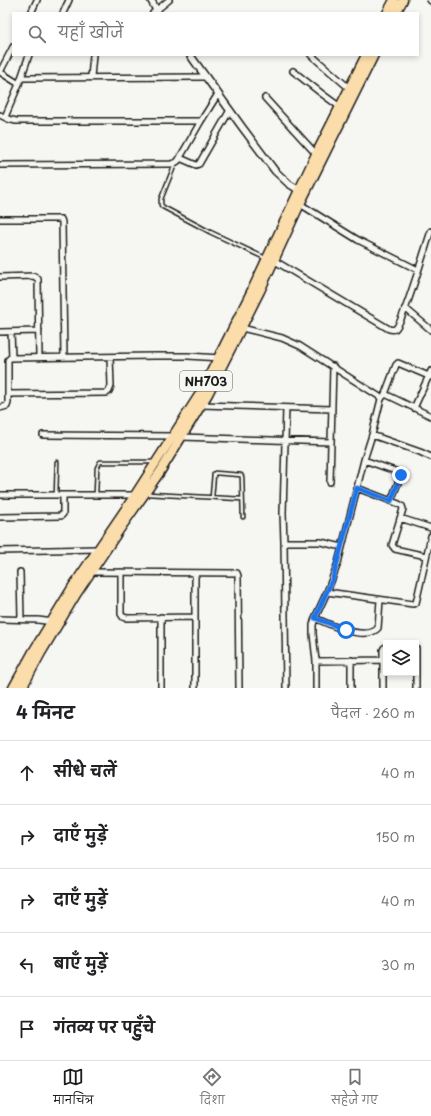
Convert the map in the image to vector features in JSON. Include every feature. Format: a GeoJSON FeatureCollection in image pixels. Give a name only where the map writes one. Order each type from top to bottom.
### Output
{"type":"FeatureCollection","features":[{"type":"Feature","properties":{"kind":"highway"},"geometry":{"type":"LineString","coordinates":[[388,12],[394,0]]}},
{"type":"Feature","properties":{"kind":"highway"},"geometry":{"type":"LineString","coordinates":[[397,12],[403,0]]}},
{"type":"Feature","properties":{"kind":"highway","name":"NH703"},"geometry":{"type":"LineString","coordinates":[[13,688],[34,650],[92,572],[160,472],[201,392],[242,328],[275,261],[300,204],[302,192],[316,154],[365,56]]}},
{"type":"Feature","properties":{"kind":"highway","name":"NH703"},"geometry":{"type":"LineString","coordinates":[[22,688],[73,586],[157,462],[201,405],[267,258],[373,56]]}},
{"type":"Feature","properties":{"kind":"street"},"geometry":{"type":"LineString","coordinates":[[31,12],[37,0]]}},
{"type":"Feature","properties":{"kind":"street"},"geometry":{"type":"LineString","coordinates":[[63,12],[69,0]]}},
{"type":"Feature","properties":{"kind":"street"},"geometry":{"type":"LineString","coordinates":[[151,0],[156,12],[169,0]]}},
{"type":"Feature","properties":{"kind":"street"},"geometry":{"type":"LineString","coordinates":[[12,49],[0,72],[19,84]]}},
{"type":"Feature","properties":{"kind":"street"},"geometry":{"type":"LineString","coordinates":[[29,56],[19,84],[2,116],[16,121],[201,121]]}},
{"type":"Feature","properties":{"kind":"street"},"geometry":{"type":"LineString","coordinates":[[91,77],[93,56]]}},
{"type":"Feature","properties":{"kind":"street"},"geometry":{"type":"LineString","coordinates":[[191,56],[275,171],[285,181],[302,192]]}},
{"type":"Feature","properties":{"kind":"street"},"geometry":{"type":"LineString","coordinates":[[312,56],[349,88]]}},
{"type":"Feature","properties":{"kind":"street"},"geometry":{"type":"LineString","coordinates":[[293,71],[340,107]]}},
{"type":"Feature","properties":{"kind":"street"},"geometry":{"type":"LineString","coordinates":[[21,78],[206,77]]}},
{"type":"Feature","properties":{"kind":"street"},"geometry":{"type":"LineString","coordinates":[[0,165],[175,163],[180,158],[218,94]]}},
{"type":"Feature","properties":{"kind":"street"},"geometry":{"type":"LineString","coordinates":[[264,98],[316,154]]}},
{"type":"Feature","properties":{"kind":"street"},"geometry":{"type":"LineString","coordinates":[[180,158],[196,165],[199,164],[230,110]]}},
{"type":"Feature","properties":{"kind":"street"},"geometry":{"type":"LineString","coordinates":[[300,204],[358,240],[418,270]]}},
{"type":"Feature","properties":{"kind":"street"},"geometry":{"type":"LineString","coordinates":[[0,219],[61,219],[64,357]]}},
{"type":"Feature","properties":{"kind":"street"},"geometry":{"type":"LineString","coordinates":[[275,261],[393,330],[396,328],[406,308],[431,231]]}},
{"type":"Feature","properties":{"kind":"street"},"geometry":{"type":"LineString","coordinates":[[0,277],[34,276],[38,279],[39,358]]}},
{"type":"Feature","properties":{"kind":"street"},"geometry":{"type":"LineString","coordinates":[[406,308],[431,330]]}},
{"type":"Feature","properties":{"kind":"street"},"geometry":{"type":"LineString","coordinates":[[242,328],[282,338],[300,346],[380,397],[414,408],[431,416]]}},
{"type":"Feature","properties":{"kind":"street"},"geometry":{"type":"LineString","coordinates":[[0,332],[39,332]]}},
{"type":"Feature","properties":{"kind":"street"},"geometry":{"type":"LineString","coordinates":[[11,332],[12,358]]}},
{"type":"Feature","properties":{"kind":"street"},"geometry":{"type":"LineString","coordinates":[[8,394],[107,393],[110,391],[111,386],[110,356]]}},
{"type":"Feature","properties":{"kind":"street"},"geometry":{"type":"LineString","coordinates":[[0,408],[7,406],[8,404],[8,360],[10,358],[110,356],[222,359]]}},
{"type":"Feature","properties":{"kind":"street"},"geometry":{"type":"LineString","coordinates":[[316,688],[316,661],[313,625],[333,578],[364,460],[383,397],[398,363],[430,375],[414,408]]}},
{"type":"Feature","properties":{"kind":"street"},"geometry":{"type":"LineString","coordinates":[[330,482],[332,366]]}},
{"type":"Feature","properties":{"kind":"street"},"geometry":{"type":"LineString","coordinates":[[201,405],[332,408]]}},
{"type":"Feature","properties":{"kind":"street"},"geometry":{"type":"LineString","coordinates":[[286,408],[283,513],[286,688]]}},
{"type":"Feature","properties":{"kind":"street"},"geometry":{"type":"LineString","coordinates":[[43,435],[178,436],[331,442]]}},
{"type":"Feature","properties":{"kind":"street"},"geometry":{"type":"LineString","coordinates":[[372,435],[431,456]]}},
{"type":"Feature","properties":{"kind":"street"},"geometry":{"type":"LineString","coordinates":[[364,460],[401,473],[391,501]]}},
{"type":"Feature","properties":{"kind":"street"},"geometry":{"type":"LineString","coordinates":[[357,488],[402,506],[403,509],[392,545],[393,548],[426,556]]}},
{"type":"Feature","properties":{"kind":"street"},"geometry":{"type":"LineString","coordinates":[[0,495],[135,495]]}},
{"type":"Feature","properties":{"kind":"street"},"geometry":{"type":"LineString","coordinates":[[0,517],[61,516],[63,514],[63,495]]}},
{"type":"Feature","properties":{"kind":"street"},"geometry":{"type":"LineString","coordinates":[[400,518],[431,528]]}},
{"type":"Feature","properties":{"kind":"street"},"geometry":{"type":"LineString","coordinates":[[327,592],[380,600],[413,604],[416,603],[431,536]]}},
{"type":"Feature","properties":{"kind":"street"},"geometry":{"type":"LineString","coordinates":[[284,542],[321,542],[342,547]]}},
{"type":"Feature","properties":{"kind":"street"},"geometry":{"type":"LineString","coordinates":[[0,551],[98,549]]}},
{"type":"Feature","properties":{"kind":"street"},"geometry":{"type":"LineString","coordinates":[[20,572],[21,619]]}},
{"type":"Feature","properties":{"kind":"street"},"geometry":{"type":"LineString","coordinates":[[92,572],[237,573],[239,688]]}},
{"type":"Feature","properties":{"kind":"street"},"geometry":{"type":"LineString","coordinates":[[121,572],[121,614],[123,617],[194,617]]}},
{"type":"Feature","properties":{"kind":"street"},"geometry":{"type":"LineString","coordinates":[[195,573],[195,688]]}},
{"type":"Feature","properties":{"kind":"street"},"geometry":{"type":"LineString","coordinates":[[315,618],[346,630],[357,632],[375,631],[378,628],[380,600]]}},
{"type":"Feature","properties":{"kind":"street"},"geometry":{"type":"LineString","coordinates":[[161,617],[161,688]]}},
{"type":"Feature","properties":{"kind":"street"},"geometry":{"type":"LineString","coordinates":[[0,619],[55,622]]}},
{"type":"Feature","properties":{"kind":"street"},"geometry":{"type":"LineString","coordinates":[[350,660],[351,688]]}},
{"type":"Feature","properties":{"kind":"street"},"geometry":{"type":"LineString","coordinates":[[316,661],[383,660]]}},
{"type":"Feature","properties":{"kind":"street"},"geometry":{"type":"LineString","coordinates":[[384,676],[384,688]]}},
{"type":"Feature","properties":{"kind":"street"},"geometry":{"type":"LineString","coordinates":[[416,676],[416,688]]}},
{"type":"Feature","properties":{"kind":"lane"},"geometry":{"type":"LineString","coordinates":[[175,163],[161,199],[161,205],[210,232],[267,258]]}},
{"type":"Feature","properties":{"kind":"lane"},"geometry":{"type":"LineString","coordinates":[[56,495],[57,462]]}},
{"type":"Feature","properties":{"kind":"lane"},"geometry":{"type":"LineString","coordinates":[[96,494],[97,468],[100,462],[157,462]]}},
{"type":"Feature","properties":{"kind":"lane"},"geometry":{"type":"LineString","coordinates":[[212,497],[213,475],[215,473],[241,475],[243,517]]}},
{"type":"Feature","properties":{"kind":"lane"},"geometry":{"type":"LineString","coordinates":[[145,494],[242,499]]}},
{"type":"Feature","properties":{"kind":"route"},"geometry":{"type":"LineString","coordinates":[[346,630],[315,618],[338,563],[357,488],[391,501],[401,475]]}}]}
